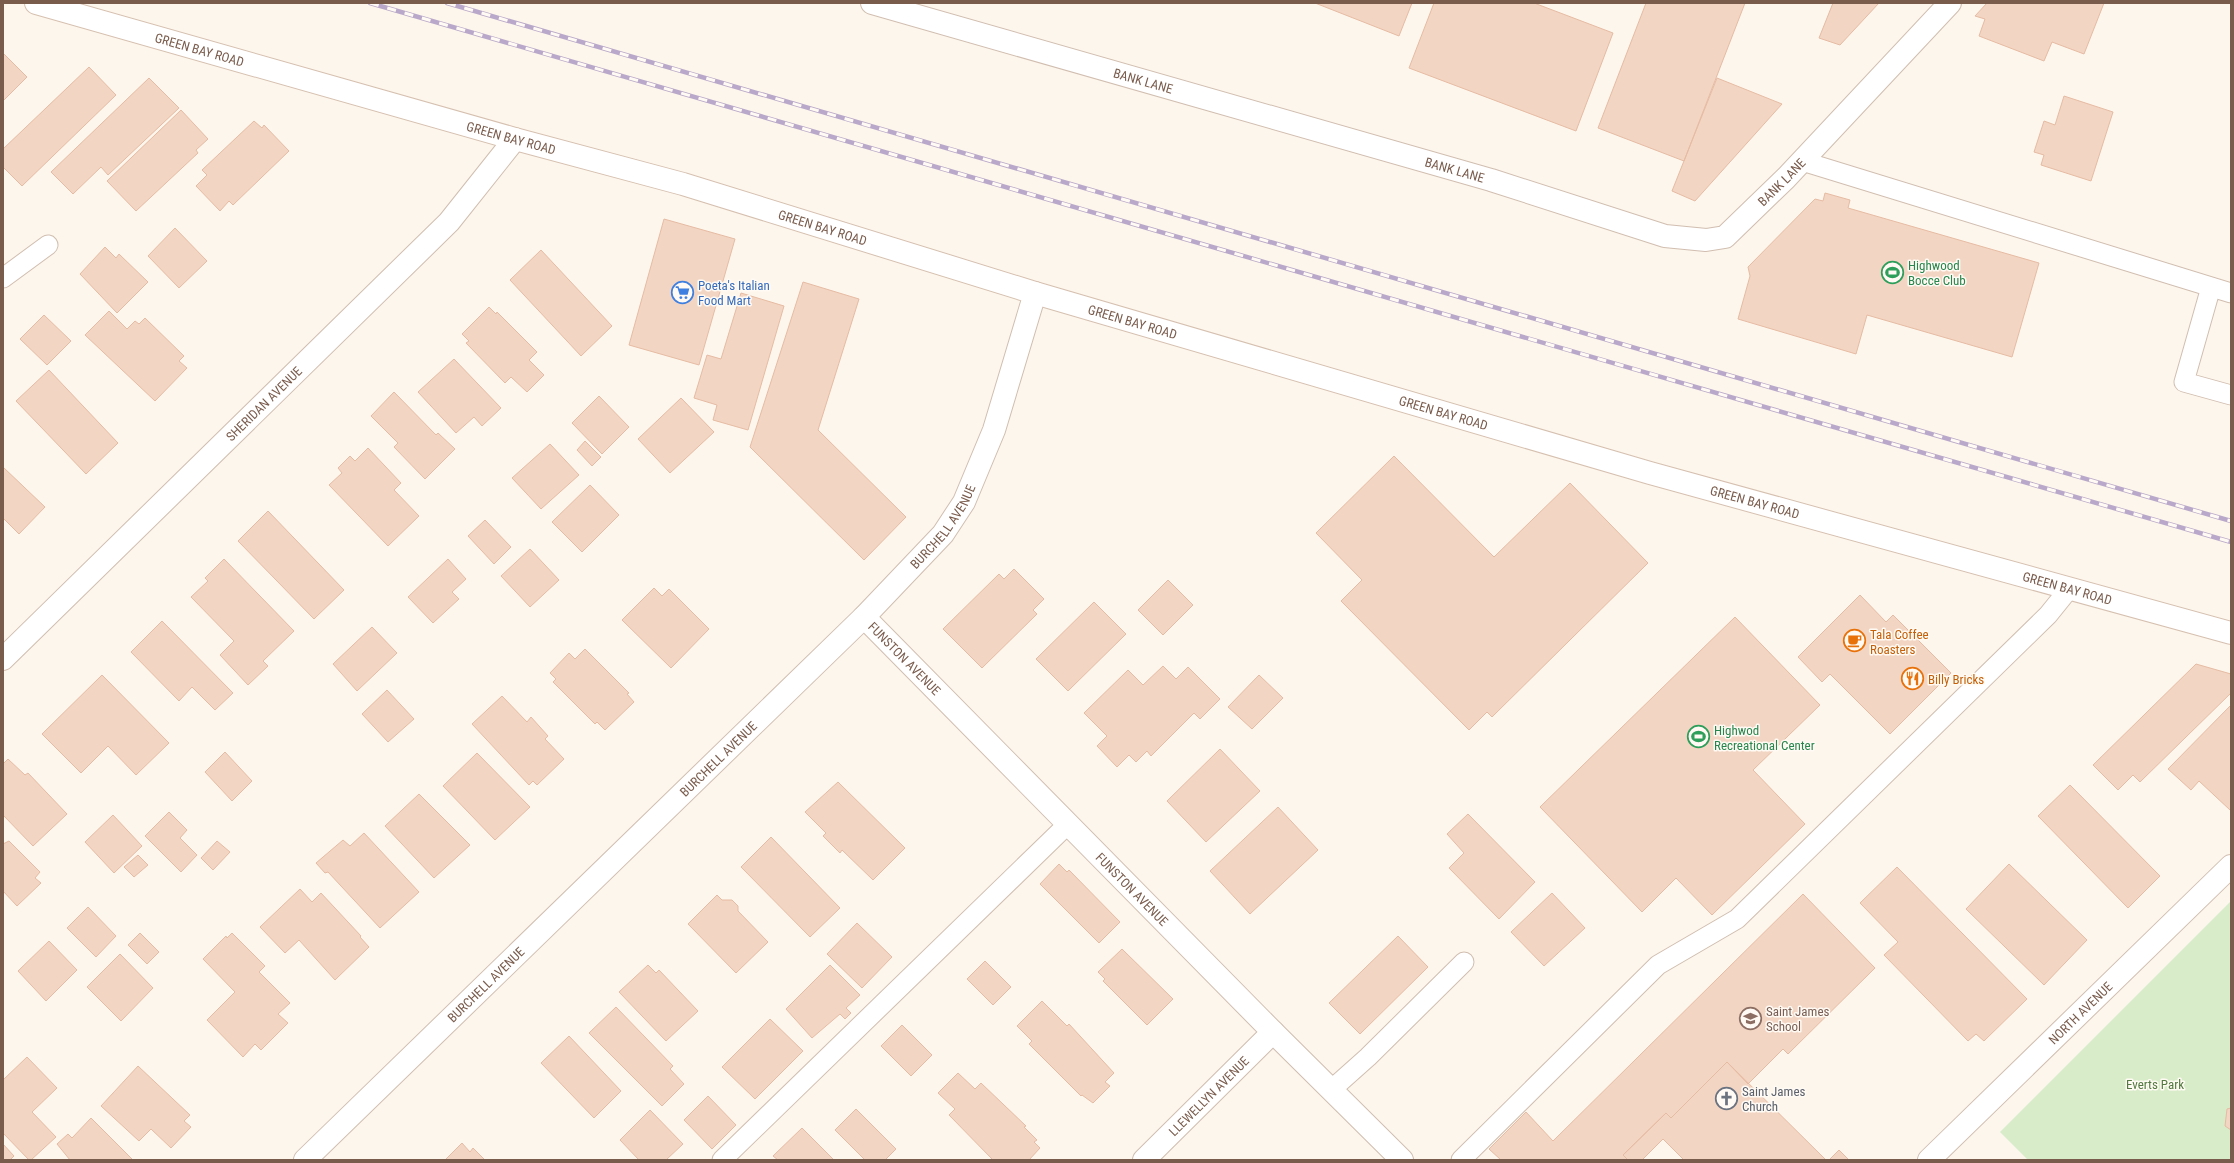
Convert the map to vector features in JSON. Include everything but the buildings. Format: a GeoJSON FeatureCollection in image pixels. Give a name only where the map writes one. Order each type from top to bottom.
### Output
{"type":"FeatureCollection","features":[{"type":"Feature","properties":{"kind":"street","name":"GREEN BAY ROAD"},"geometry":{"type":"LineString","coordinates":[[36,3],[514,139],[683,184],[1035,293],[1643,471],[2231,633]]}},
{"type":"Feature","properties":{"kind":"street","name":"BANK LANE"},"geometry":{"type":"LineString","coordinates":[[872,3],[1491,180],[1665,236],[1706,240],[1725,236],[1802,161],[1950,3]]}},
{"type":"Feature","properties":{"kind":"street","name":"SHERIDAN AVENUE"},"geometry":{"type":"LineString","coordinates":[[3,659],[449,222],[514,139]]}},
{"type":"Feature","properties":{"kind":"street","name":"BURCHELL AVENUE"},"geometry":{"type":"LineString","coordinates":[[304,1160],[864,617],[942,534],[964,502],[994,430],[1035,293]]}},
{"type":"Feature","properties":{"kind":"street","name":"FUNSTON AVENUE"},"geometry":{"type":"LineString","coordinates":[[864,617],[1273,1032],[1402,1160]]}},
{"type":"Feature","properties":{"kind":"street","name":"NORTH AVENUE"},"geometry":{"type":"LineString","coordinates":[[1929,1160],[2231,866]]}},
{"type":"Feature","properties":{"kind":"street","name":"LLEWELLYN AVENUE"},"geometry":{"type":"LineString","coordinates":[[1144,1160],[1273,1032]]}},
{"type":"Feature","properties":{"kind":"lane"},"geometry":{"type":"LineString","coordinates":[[1802,161],[2231,293]]}},
{"type":"Feature","properties":{"kind":"lane"},"geometry":{"type":"LineString","coordinates":[[3,278],[48,244]]}},
{"type":"Feature","properties":{"kind":"lane"},"geometry":{"type":"LineString","coordinates":[[2211,287],[2184,382],[2231,395]]}},
{"type":"Feature","properties":{"kind":"lane"},"geometry":{"type":"LineString","coordinates":[[1461,1160],[1658,965],[1737,919],[2048,616],[2068,589]]}},
{"type":"Feature","properties":{"kind":"lane"},"geometry":{"type":"LineString","coordinates":[[722,1160],[1068,824]]}},
{"type":"Feature","properties":{"kind":"lane"},"geometry":{"type":"LineString","coordinates":[[1331,1090],[1368,1057],[1464,962]]}},
{"type":"Feature","properties":{"kind":"green space","name":"Everts Park"},"geometry":{"type":"Polygon","coordinates":[[[2231,901],[2231,1160],[2028,1160],[2000,1132],[2231,901]]]}},
{"type":"Feature","properties":{"kind":"railway"},"geometry":{"type":"LineString","coordinates":[[370,3],[2231,542]]}},
{"type":"Feature","properties":{"kind":"railway"},"geometry":{"type":"LineString","coordinates":[[447,3],[2231,521]]}},
{"type":"Feature","properties":{"kind":"place","name":"Highwood Bocce Club"},"geometry":{"type":"Point","coordinates":[1893,272]}},
{"type":"Feature","properties":{"kind":"place","name":"Poeta's Italian Food Mart"},"geometry":{"type":"Point","coordinates":[682,292]}},
{"type":"Feature","properties":{"kind":"place","name":"Tala Coffee Roasters"},"geometry":{"type":"Point","coordinates":[1854,641]}},
{"type":"Feature","properties":{"kind":"place","name":"Billy Bricks"},"geometry":{"type":"Point","coordinates":[1912,679]}},
{"type":"Feature","properties":{"kind":"place","name":"Highwod Recreational Center"},"geometry":{"type":"Point","coordinates":[1699,737]}},
{"type":"Feature","properties":{"kind":"place","name":"Saint James School"},"geometry":{"type":"Point","coordinates":[1751,1018]}},
{"type":"Feature","properties":{"kind":"place","name":"Saint James Church"},"geometry":{"type":"Point","coordinates":[1727,1098]}}]}
